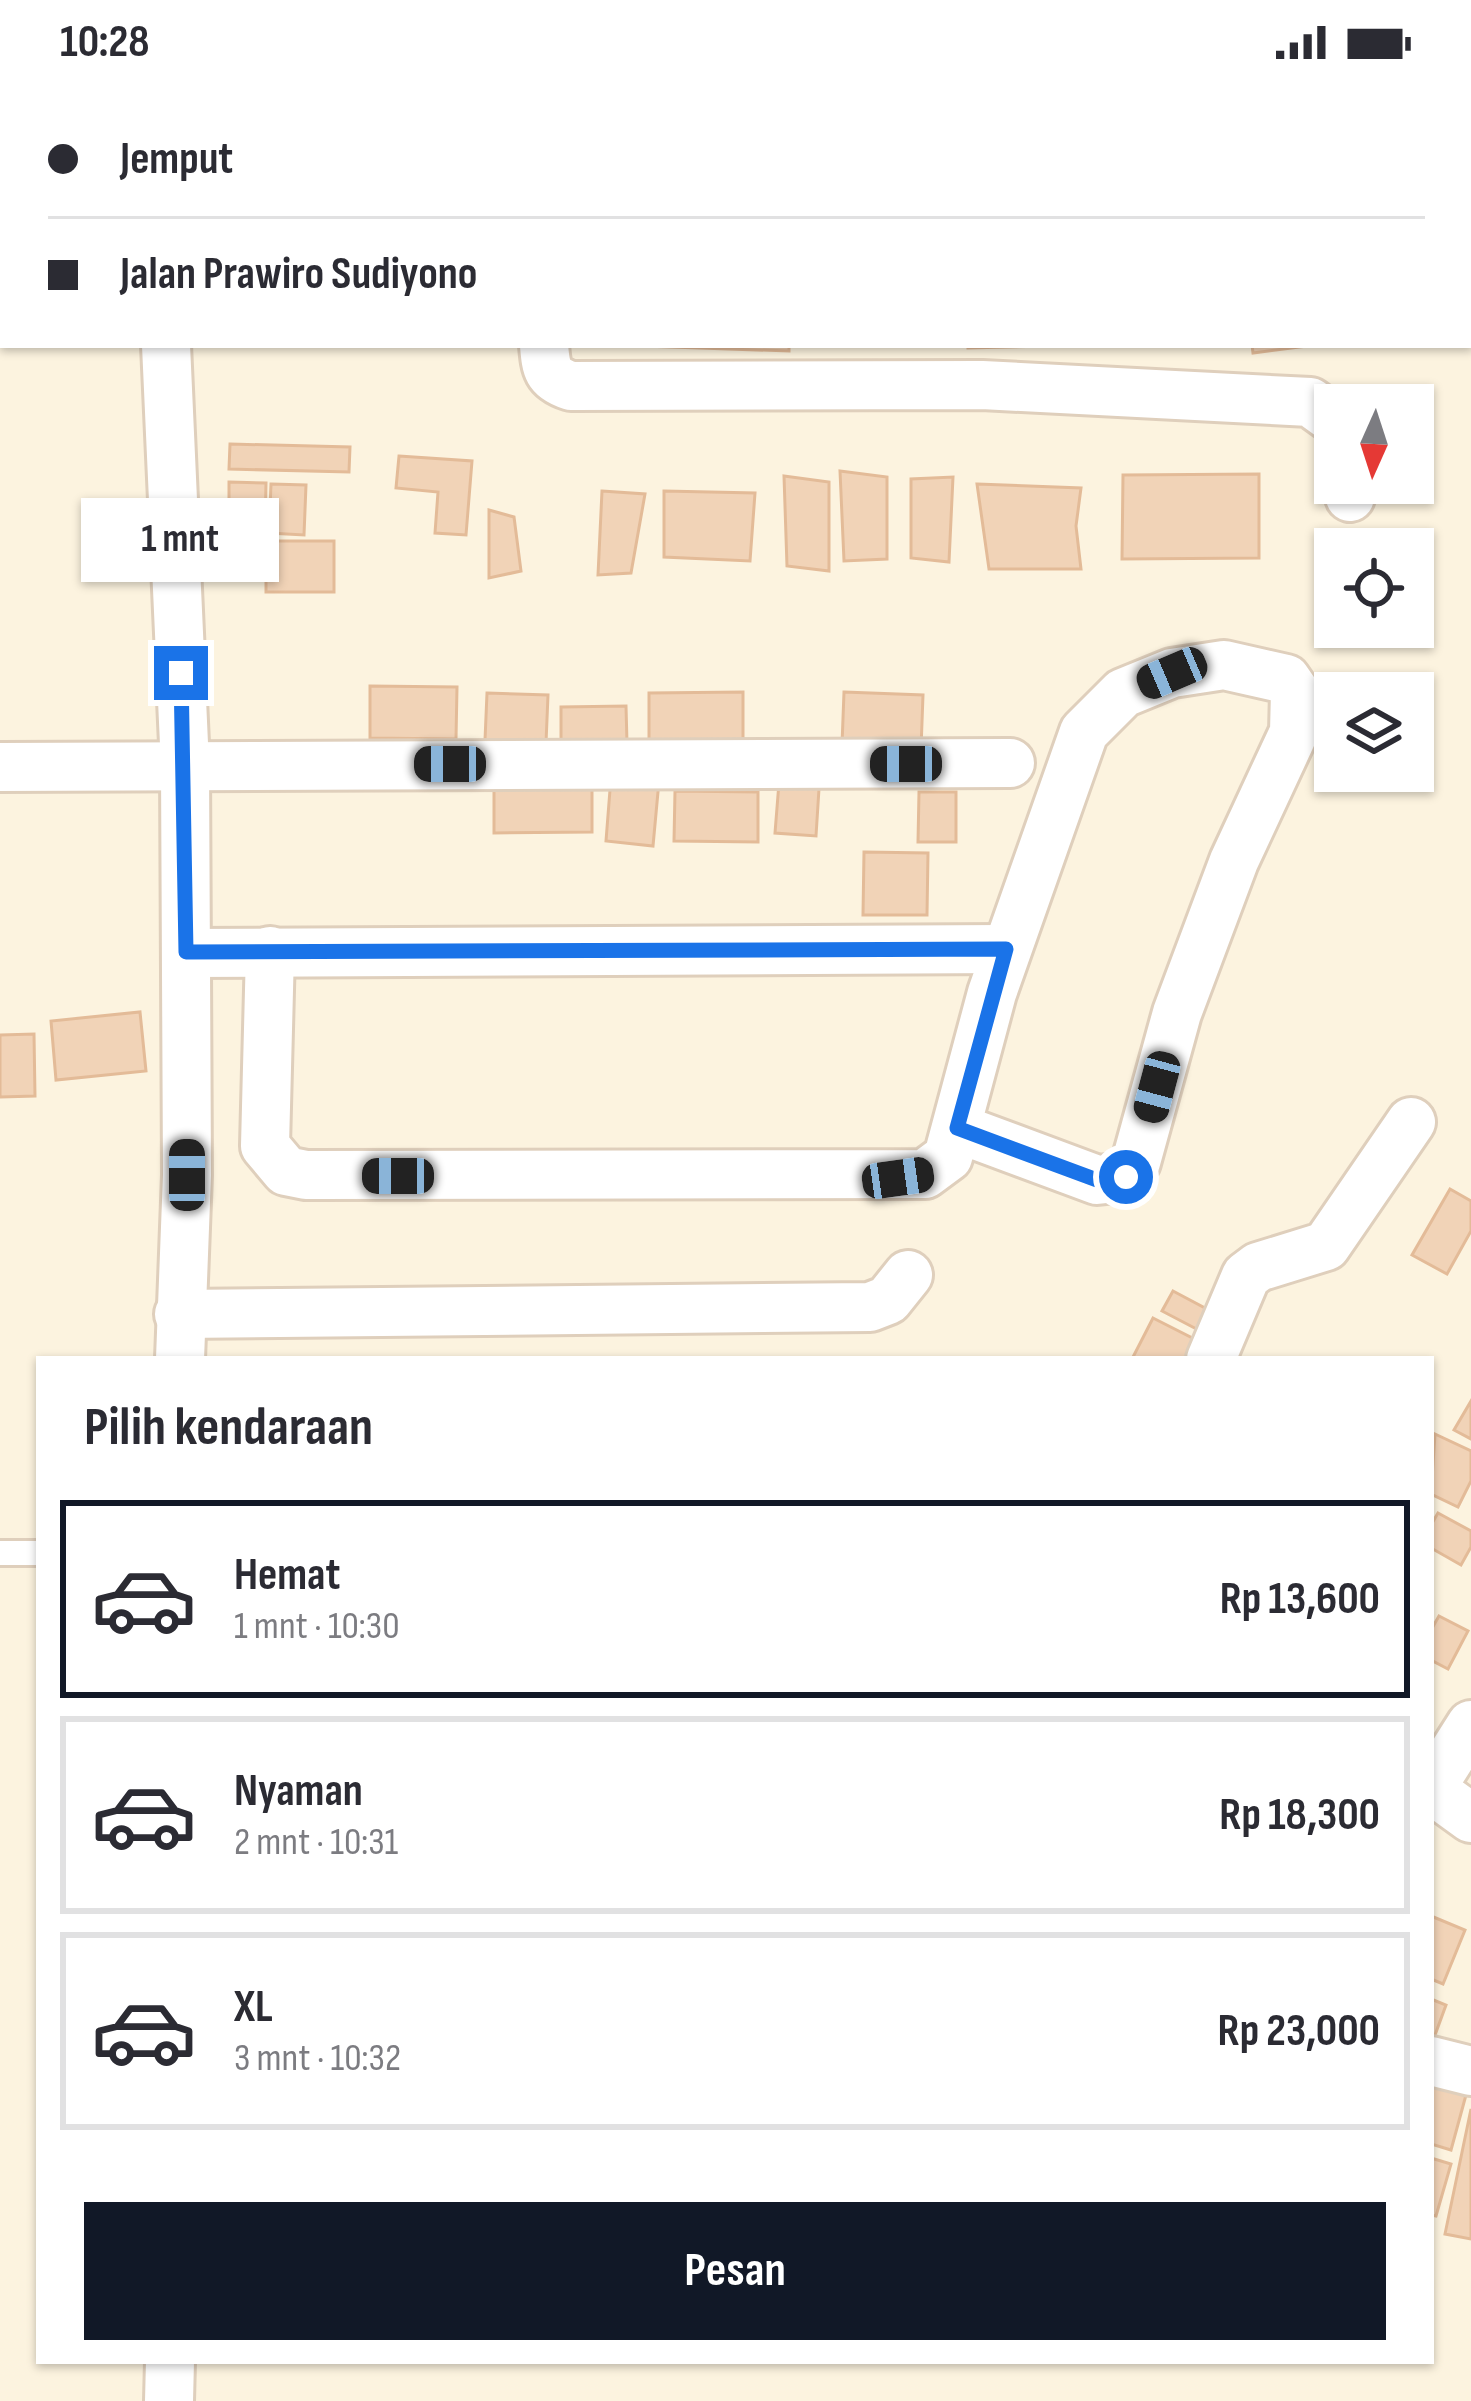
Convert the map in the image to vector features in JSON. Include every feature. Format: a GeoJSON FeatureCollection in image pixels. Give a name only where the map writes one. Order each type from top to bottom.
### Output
{"type":"FeatureCollection","features":[{"type":"Feature","properties":{"kind":"street"},"geometry":{"type":"LineString","coordinates":[[166,348],[185,766],[187,1175],[179,1336],[870,1307],[889,1300],[908,1275]]}},
{"type":"Feature","properties":{"kind":"street"},"geometry":{"type":"LineString","coordinates":[[544,348],[546,369],[554,380],[571,386],[982,385],[1314,405]]}},
{"type":"Feature","properties":{"kind":"street"},"geometry":{"type":"LineString","coordinates":[[270,951],[265,1146],[286,1171],[306,1175],[898,1178],[926,1174],[948,1157],[1006,949],[1084,732],[1123,693],[1172,673],[1224,665],[1286,680],[1295,692],[1294,732],[1234,861],[1177,1012],[1136,1162],[1126,1177],[1097,1180],[957,1128]]}},
{"type":"Feature","properties":{"kind":"street"},"geometry":{"type":"LineString","coordinates":[[0,766],[1010,763]]}},
{"type":"Feature","properties":{"kind":"street"},"geometry":{"type":"LineString","coordinates":[[186,952],[1006,949]]}},
{"type":"Feature","properties":{"kind":"street"},"geometry":{"type":"LineString","coordinates":[[1212,1356],[1246,1276],[1258,1267],[1326,1246],[1411,1122]]}},
{"type":"Feature","properties":{"kind":"street"},"geometry":{"type":"LineString","coordinates":[[1434,1784],[1471,1725]]}},
{"type":"Feature","properties":{"kind":"street"},"geometry":{"type":"LineString","coordinates":[[1434,1791],[1471,1818]]}},
{"type":"Feature","properties":{"kind":"street"},"geometry":{"type":"LineString","coordinates":[[1434,2062],[1471,2071]]}},
{"type":"Feature","properties":{"kind":"street"},"geometry":{"type":"LineString","coordinates":[[170,2364],[170,2401]]}},
{"type":"Feature","properties":{"kind":"lane"},"geometry":{"type":"LineString","coordinates":[[0,1553],[36,1553]]}},
{"type":"Feature","properties":{"kind":"building"},"geometry":{"type":"Polygon","coordinates":[[[702,348],[789,348],[789,351],[702,348]]]}},
{"type":"Feature","properties":{"kind":"building"},"geometry":{"type":"Polygon","coordinates":[[[1252,348],[1292,348],[1253,353],[1252,348]]]}},
{"type":"Feature","properties":{"kind":"building"},"geometry":{"type":"Polygon","coordinates":[[[230,444],[350,447],[349,472],[229,469],[230,444]]]}},
{"type":"Feature","properties":{"kind":"building"},"geometry":{"type":"Polygon","coordinates":[[[399,456],[472,461],[466,535],[435,533],[438,492],[396,488],[399,456]]]}},
{"type":"Feature","properties":{"kind":"building"},"geometry":{"type":"Polygon","coordinates":[[[840,471],[887,477],[887,559],[844,561],[840,471]]]}},
{"type":"Feature","properties":{"kind":"building"},"geometry":{"type":"Polygon","coordinates":[[[1259,474],[1259,558],[1122,559],[1123,475],[1259,474]]]}},
{"type":"Feature","properties":{"kind":"building"},"geometry":{"type":"Polygon","coordinates":[[[784,476],[829,482],[829,571],[787,566],[784,476]]]}},
{"type":"Feature","properties":{"kind":"building"},"geometry":{"type":"Polygon","coordinates":[[[953,477],[949,562],[911,558],[911,479],[953,477]]]}},
{"type":"Feature","properties":{"kind":"building"},"geometry":{"type":"Polygon","coordinates":[[[229,482],[266,483],[265,532],[229,532],[229,482]]]}},
{"type":"Feature","properties":{"kind":"building"},"geometry":{"type":"Polygon","coordinates":[[[271,484],[306,485],[304,535],[269,533],[271,484]]]}},
{"type":"Feature","properties":{"kind":"building"},"geometry":{"type":"Polygon","coordinates":[[[977,484],[1081,488],[1076,526],[1081,569],[989,569],[977,484]]]}},
{"type":"Feature","properties":{"kind":"building"},"geometry":{"type":"Polygon","coordinates":[[[602,491],[645,494],[631,573],[598,575],[602,491]]]}},
{"type":"Feature","properties":{"kind":"building"},"geometry":{"type":"Polygon","coordinates":[[[664,491],[755,493],[750,561],[664,557],[664,491]]]}},
{"type":"Feature","properties":{"kind":"building"},"geometry":{"type":"Polygon","coordinates":[[[489,510],[514,517],[521,571],[489,578],[489,510]]]}},
{"type":"Feature","properties":{"kind":"building"},"geometry":{"type":"Polygon","coordinates":[[[266,541],[334,541],[334,592],[266,592],[266,541]]]}},
{"type":"Feature","properties":{"kind":"building"},"geometry":{"type":"Polygon","coordinates":[[[370,686],[457,687],[456,739],[370,738],[370,686]]]}},
{"type":"Feature","properties":{"kind":"building"},"geometry":{"type":"Polygon","coordinates":[[[743,692],[743,748],[649,749],[649,693],[743,692]]]}},
{"type":"Feature","properties":{"kind":"building"},"geometry":{"type":"Polygon","coordinates":[[[844,692],[923,695],[921,749],[842,745],[844,692]]]}},
{"type":"Feature","properties":{"kind":"building"},"geometry":{"type":"Polygon","coordinates":[[[487,693],[548,695],[546,743],[485,740],[487,693]]]}},
{"type":"Feature","properties":{"kind":"building"},"geometry":{"type":"Polygon","coordinates":[[[626,706],[627,743],[561,743],[561,707],[626,706]]]}},
{"type":"Feature","properties":{"kind":"building"},"geometry":{"type":"Polygon","coordinates":[[[780,770],[820,773],[816,836],[775,833],[780,770]]]}},
{"type":"Feature","properties":{"kind":"building"},"geometry":{"type":"Polygon","coordinates":[[[494,776],[592,776],[592,832],[494,833],[494,776]]]}},
{"type":"Feature","properties":{"kind":"building"},"geometry":{"type":"Polygon","coordinates":[[[611,777],[659,781],[653,846],[606,841],[611,777]]]}},
{"type":"Feature","properties":{"kind":"building"},"geometry":{"type":"Polygon","coordinates":[[[675,791],[758,792],[758,842],[674,841],[675,791]]]}},
{"type":"Feature","properties":{"kind":"building"},"geometry":{"type":"Polygon","coordinates":[[[919,792],[956,792],[956,842],[918,842],[919,792]]]}},
{"type":"Feature","properties":{"kind":"building"},"geometry":{"type":"Polygon","coordinates":[[[864,852],[928,853],[927,915],[863,915],[864,852]]]}},
{"type":"Feature","properties":{"kind":"building"},"geometry":{"type":"Polygon","coordinates":[[[140,1012],[146,1071],[56,1080],[51,1021],[140,1012]]]}},
{"type":"Feature","properties":{"kind":"building"},"geometry":{"type":"Polygon","coordinates":[[[34,1034],[35,1096],[0,1097],[0,1035],[34,1034]]]}},
{"type":"Feature","properties":{"kind":"building"},"geometry":{"type":"Polygon","coordinates":[[[1450,1189],[1471,1201],[1471,1231],[1447,1274],[1412,1255],[1450,1189]]]}},
{"type":"Feature","properties":{"kind":"building"},"geometry":{"type":"Polygon","coordinates":[[[1173,1291],[1218,1315],[1208,1335],[1162,1311],[1173,1291]]]}},
{"type":"Feature","properties":{"kind":"building"},"geometry":{"type":"Polygon","coordinates":[[[1153,1318],[1208,1346],[1203,1356],[1134,1356],[1153,1318]]]}},
{"type":"Feature","properties":{"kind":"building"},"geometry":{"type":"Polygon","coordinates":[[[1471,1401],[1471,1439],[1454,1430],[1471,1401]]]}},
{"type":"Feature","properties":{"kind":"building"},"geometry":{"type":"Polygon","coordinates":[[[1435,1434],[1471,1451],[1471,1481],[1458,1507],[1434,1495],[1435,1434]]]}},
{"type":"Feature","properties":{"kind":"building"},"geometry":{"type":"Polygon","coordinates":[[[1438,1513],[1471,1531],[1471,1547],[1461,1565],[1434,1550],[1438,1513]]]}},
{"type":"Feature","properties":{"kind":"building"},"geometry":{"type":"Polygon","coordinates":[[[1439,1616],[1468,1631],[1448,1669],[1434,1662],[1434,1625],[1439,1616]]]}},
{"type":"Feature","properties":{"kind":"building"},"geometry":{"type":"Polygon","coordinates":[[[1434,1917],[1465,1930],[1443,1984],[1434,1980],[1434,1917]]]}},
{"type":"Feature","properties":{"kind":"building"},"geometry":{"type":"Polygon","coordinates":[[[1434,2000],[1446,2005],[1434,2038],[1434,2000]]]}},
{"type":"Feature","properties":{"kind":"building"},"geometry":{"type":"Polygon","coordinates":[[[1434,2087],[1466,2095],[1451,2150],[1434,2145],[1434,2087]]]}},
{"type":"Feature","properties":{"kind":"building"},"geometry":{"type":"Polygon","coordinates":[[[1471,2109],[1471,2239],[1445,2234],[1471,2109]]]}},
{"type":"Feature","properties":{"kind":"building"},"geometry":{"type":"Polygon","coordinates":[[[1434,2159],[1451,2164],[1434,2216],[1434,2159]]]}},
{"type":"Feature","properties":{"kind":"route"},"geometry":{"type":"LineString","coordinates":[[181,673],[186,952],[1006,949],[957,1128],[1097,1180],[1126,1177]]}}]}
